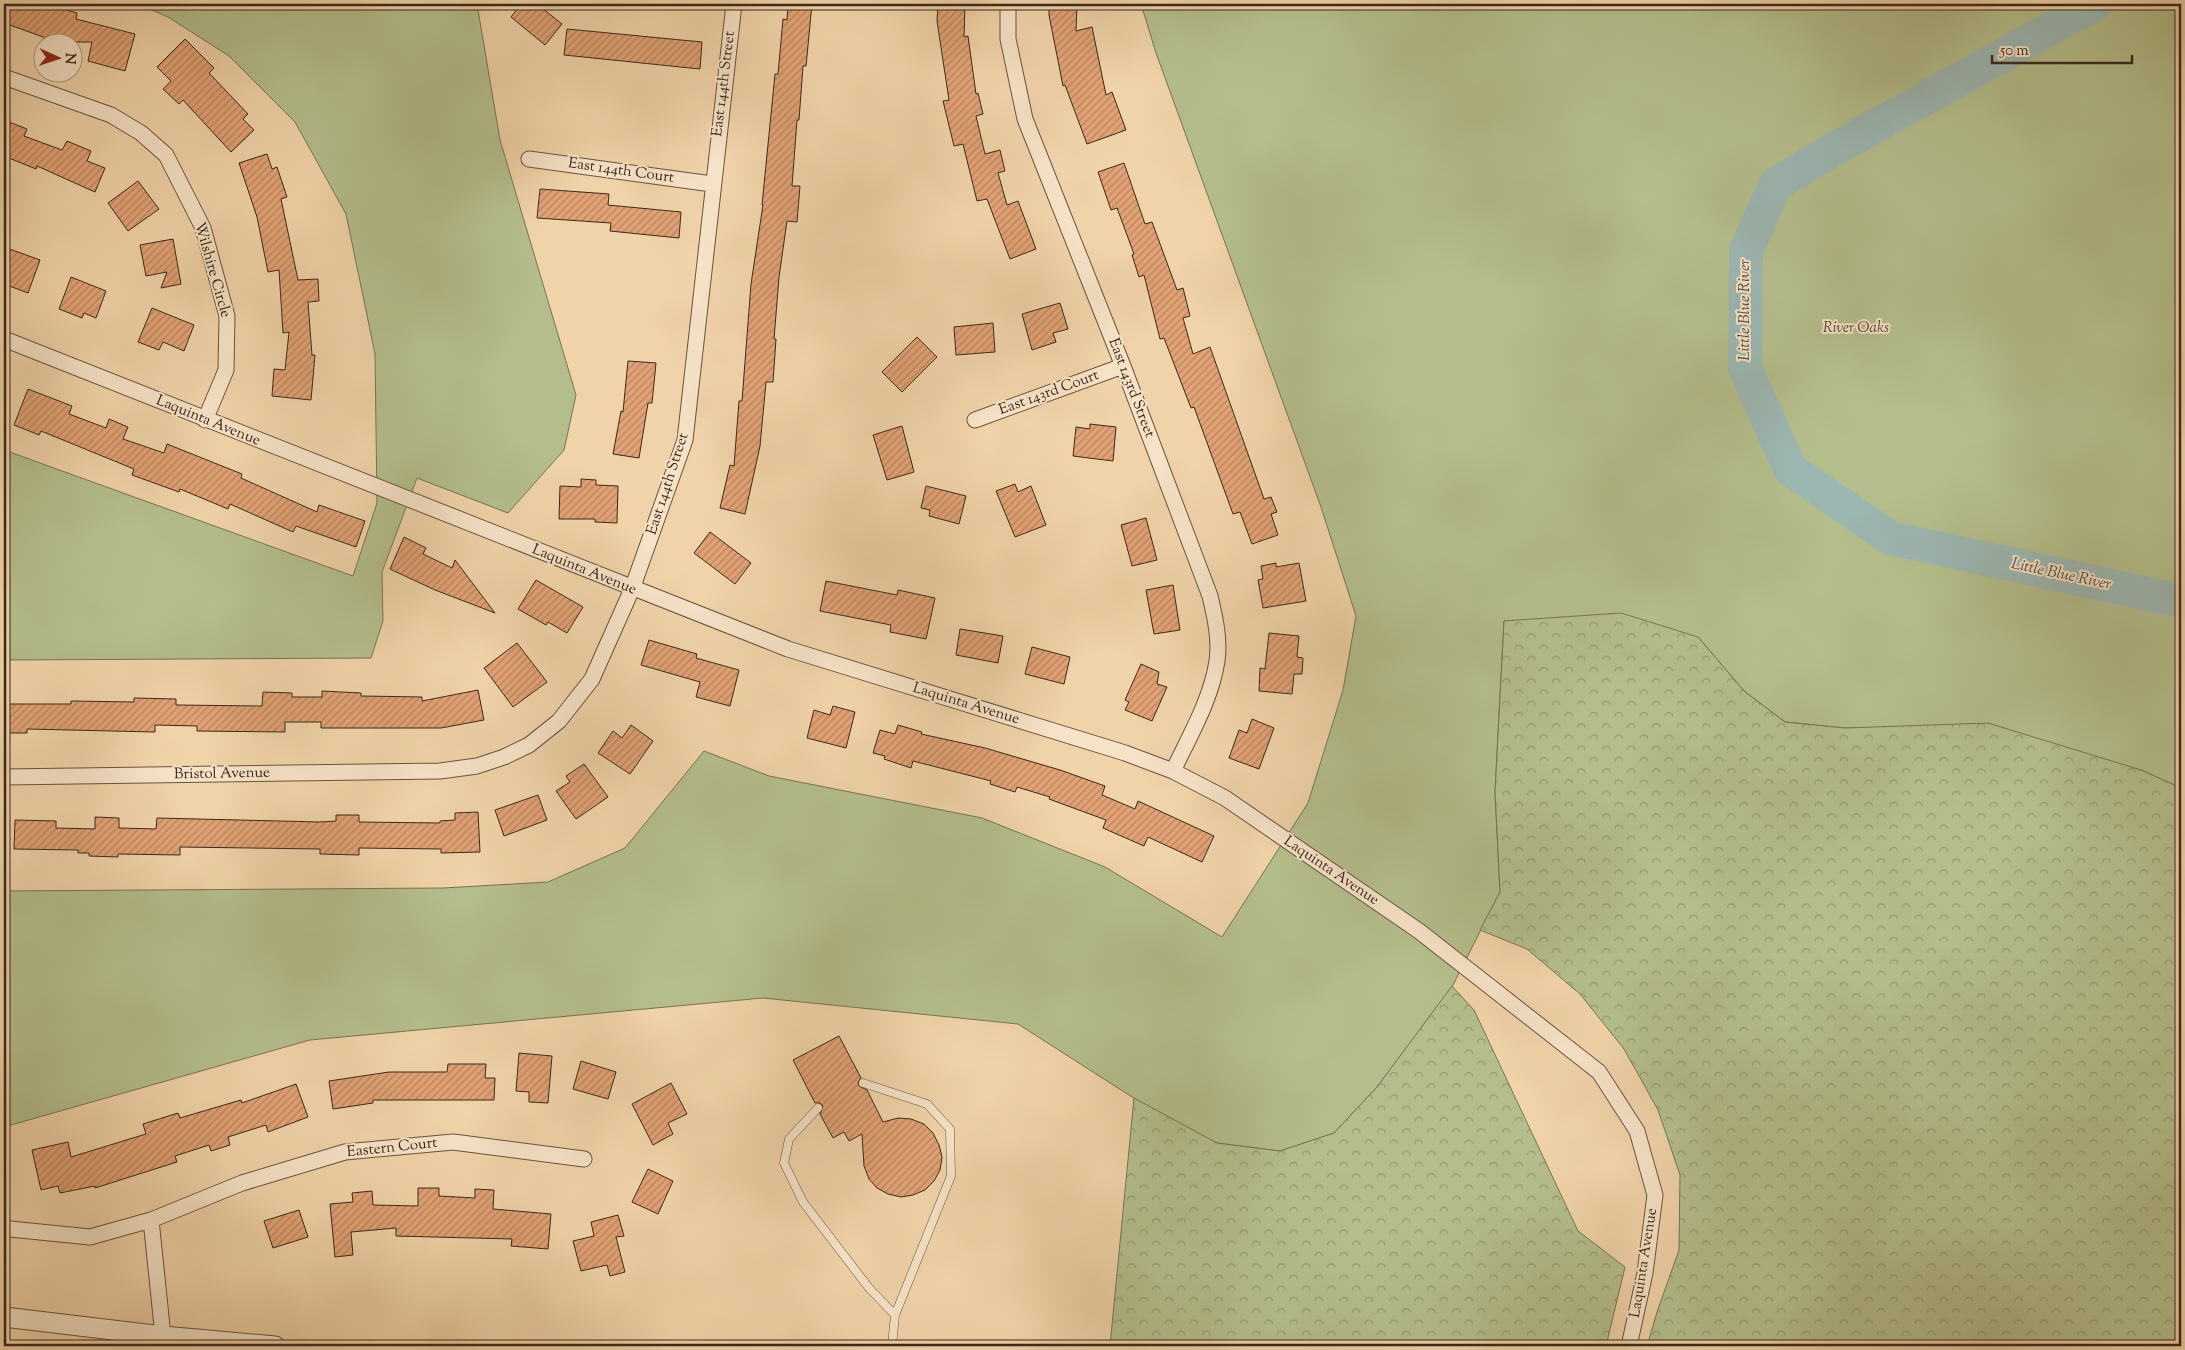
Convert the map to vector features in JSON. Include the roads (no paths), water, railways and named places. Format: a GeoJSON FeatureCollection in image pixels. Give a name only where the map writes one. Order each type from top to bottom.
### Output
{"type":"FeatureCollection","features":[{"type":"Feature","properties":{"kind":"street","name":"East 144th Street"},"geometry":{"type":"LineString","coordinates":[[440,771],[477,766],[504,757],[530,745],[559,721],[592,679],[632,589],[685,440],[732,4]]}},
{"type":"Feature","properties":{"kind":"street","name":"East 143rd Street"},"geometry":{"type":"LineString","coordinates":[[1008,4],[1008,39],[1025,119],[1124,366],[1210,596],[1217,627],[1217,659],[1210,691],[1173,771]]}},
{"type":"Feature","properties":{"kind":"street","name":"Wilshire Circle"},"geometry":{"type":"LineString","coordinates":[[4,76],[111,115],[141,132],[166,155],[203,228],[227,316],[226,370],[205,420]]}},
{"type":"Feature","properties":{"kind":"street","name":"East 144th Court"},"geometry":{"type":"LineString","coordinates":[[529,159],[712,184]]}},
{"type":"Feature","properties":{"kind":"street","name":"Laquinta Avenue"},"geometry":{"type":"LineString","coordinates":[[4,339],[788,650],[1125,753],[1173,771],[1224,798],[1419,931],[1599,1072],[1637,1131],[1654,1195],[1646,1273],[1629,1346]]}},
{"type":"Feature","properties":{"kind":"street","name":"East 143rd Court"},"geometry":{"type":"LineString","coordinates":[[974,420],[1124,366]]}},
{"type":"Feature","properties":{"kind":"street","name":"Bristol Avenue"},"geometry":{"type":"LineString","coordinates":[[4,777],[440,771]]}},
{"type":"Feature","properties":{"kind":"street","name":"Eastern Court"},"geometry":{"type":"LineString","coordinates":[[4,1226],[10,1230],[90,1237],[151,1220],[242,1182],[345,1152],[453,1142],[584,1159]]}},
{"type":"Feature","properties":{"kind":"street"},"geometry":{"type":"LineString","coordinates":[[151,1220],[162,1336]]}},
{"type":"Feature","properties":{"kind":"street"},"geometry":{"type":"LineString","coordinates":[[4,1317],[162,1336],[275,1346]]}},
{"type":"Feature","properties":{"kind":"lane"},"geometry":{"type":"LineString","coordinates":[[863,1083],[927,1104],[950,1129],[951,1176],[895,1315],[892,1346]]}},
{"type":"Feature","properties":{"kind":"lane"},"geometry":{"type":"LineString","coordinates":[[818,1108],[790,1139],[784,1163],[803,1202],[869,1288],[895,1315]]}},
{"type":"Feature","properties":{"kind":"waterway","name":"Little Blue River"},"geometry":{"type":"LineString","coordinates":[[2095,4],[1836,148],[1775,185],[1746,251],[1745,368],[1790,469],[1890,538],[2181,601]]}},
{"type":"Feature","properties":{"kind":"park label","name":"River Oaks"},"geometry":{"type":"Point","coordinates":[1856,328]}}]}
